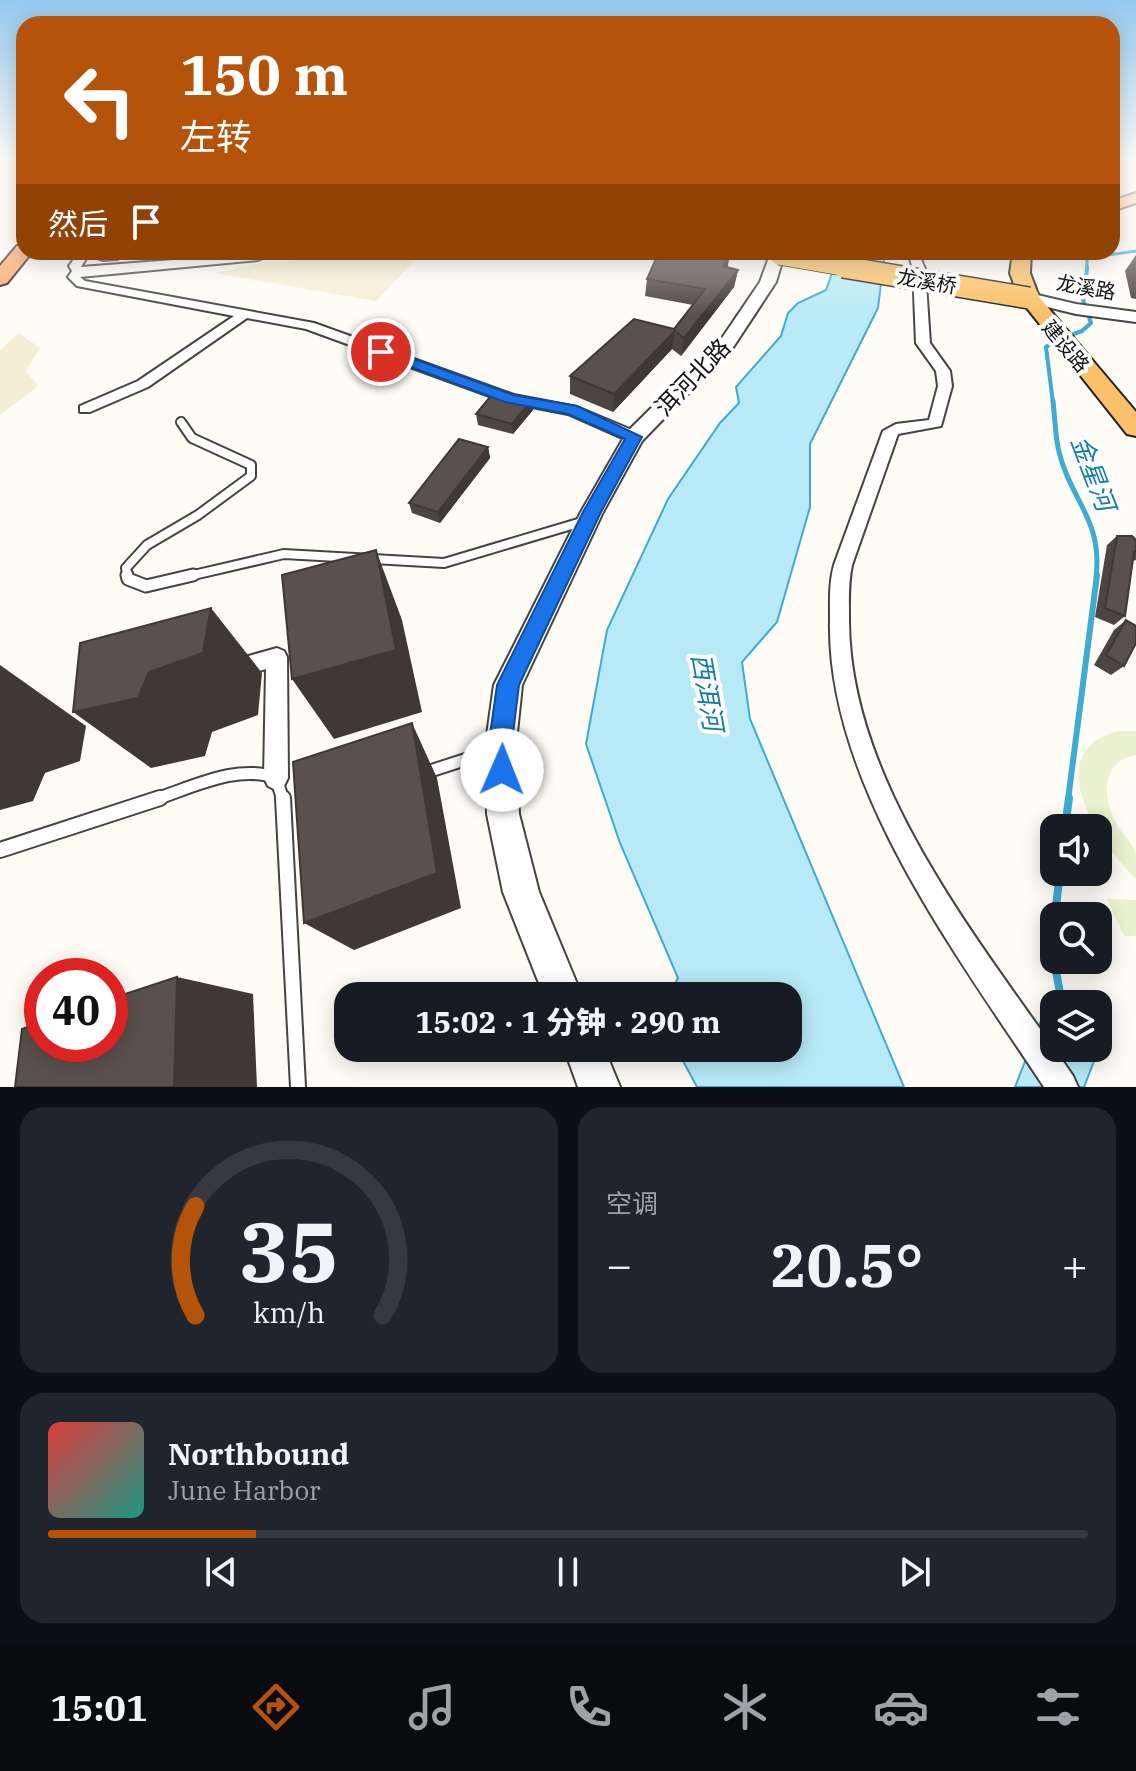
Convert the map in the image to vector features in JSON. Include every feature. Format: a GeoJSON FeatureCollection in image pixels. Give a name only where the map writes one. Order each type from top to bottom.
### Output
{"type":"FeatureCollection","features":[{"type":"Feature","properties":{"kind":"highway"},"geometry":{"type":"LineString","coordinates":[[0,258],[16,239]]}},
{"type":"Feature","properties":{"kind":"highway"},"geometry":{"type":"LineString","coordinates":[[0,279],[16,260]]}},
{"type":"Feature","properties":{"kind":"main road","name":"龙溪桥"},"geometry":{"type":"LineString","coordinates":[[812,260],[1034,300]]}},
{"type":"Feature","properties":{"kind":"main road","name":"建设路"},"geometry":{"type":"LineString","coordinates":[[1021,260],[1020,273],[1034,300],[1136,428]]}},
{"type":"Feature","properties":{"kind":"main road","name":"建设路"},"geometry":{"type":"LineString","coordinates":[[1032,260],[1034,300]]}},
{"type":"Feature","properties":{"kind":"main road","name":"建设路"},"geometry":{"type":"LineString","coordinates":[[1069,342],[1136,413]]}},
{"type":"Feature","properties":{"kind":"street"},"geometry":{"type":"LineString","coordinates":[[78,271],[75,266],[79,260]]}},
{"type":"Feature","properties":{"kind":"street"},"geometry":{"type":"LineString","coordinates":[[78,271],[219,260]]}},
{"type":"Feature","properties":{"kind":"street","name":"洱河北路"},"geometry":{"type":"LineString","coordinates":[[557,982],[521,892],[503,814],[501,748],[508,685],[588,520],[634,437],[728,342],[768,282],[777,260]]}},
{"type":"Feature","properties":{"kind":"street"},"geometry":{"type":"LineString","coordinates":[[916,260],[923,343],[940,365],[945,386],[936,423],[929,427],[892,428],[840,578],[838,618],[842,668],[865,755],[898,832],[1062,1087]]}},
{"type":"Feature","properties":{"kind":"street"},"geometry":{"type":"LineString","coordinates":[[78,271],[74,277],[81,284],[309,326],[511,399],[572,410],[634,437]]}},
{"type":"Feature","properties":{"kind":"street","name":"龙溪路"},"geometry":{"type":"LineString","coordinates":[[1034,300],[1136,317]]}},
{"type":"Feature","properties":{"kind":"street"},"geometry":{"type":"LineString","coordinates":[[85,409],[143,384],[245,314]]}},
{"type":"Feature","properties":{"kind":"street"},"geometry":{"type":"LineString","coordinates":[[219,674],[277,657],[276,778]]}},
{"type":"Feature","properties":{"kind":"street"},"geometry":{"type":"LineString","coordinates":[[589,1062],[599,1087]]}},
{"type":"Feature","properties":{"kind":"lane"},"geometry":{"type":"LineString","coordinates":[[181,422],[192,438],[251,465],[251,476],[190,519],[151,538],[126,568],[128,579],[146,586],[284,554],[444,563],[588,520]]}},
{"type":"Feature","properties":{"kind":"lane"},"geometry":{"type":"LineString","coordinates":[[414,777],[501,748]]}},
{"type":"Feature","properties":{"kind":"lane"},"geometry":{"type":"LineString","coordinates":[[0,850],[235,774],[261,772],[276,778],[283,795],[298,1087]]}},
{"type":"Feature","properties":{"kind":"lane"},"geometry":{"type":"LineString","coordinates":[[284,820],[299,815]]}},
{"type":"Feature","properties":{"kind":"shaded area"},"geometry":{"type":"Polygon","coordinates":[[[415,260],[376,301],[214,273],[262,263],[415,260]]]}},
{"type":"Feature","properties":{"kind":"shaded area"},"geometry":{"type":"Polygon","coordinates":[[[19,333],[40,348],[26,371],[38,386],[0,415],[0,350],[19,333]]]}},
{"type":"Feature","properties":{"kind":"green space"},"geometry":{"type":"Polygon","coordinates":[[[1118,731],[1136,731],[1136,755],[1115,766],[1107,784],[1112,814],[1090,814],[1084,801],[1079,779],[1081,759],[1094,742],[1118,731]]]}},
{"type":"Feature","properties":{"kind":"green space"},"geometry":{"type":"Polygon","coordinates":[[[1112,814],[1136,853],[1136,879],[1112,851],[1112,814]]]}},
{"type":"Feature","properties":{"kind":"green space"},"geometry":{"type":"Polygon","coordinates":[[[1107,899],[1136,900],[1136,936],[1124,936],[1112,910],[1112,902],[1107,899]]]}},
{"type":"Feature","properties":{"kind":"water","name":"西洱河"},"geometry":{"type":"Polygon","coordinates":[[[832,260],[884,260],[878,308],[810,444],[810,507],[777,622],[742,662],[750,719],[904,1087],[697,1087],[684,1062],[802,1062],[802,982],[676,982],[678,978],[620,843],[586,744],[607,630],[668,499],[720,423],[739,403],[736,387],[781,336],[788,313],[798,303],[826,290],[833,270],[832,260]]]}},
{"type":"Feature","properties":{"kind":"water"},"geometry":{"type":"Polygon","coordinates":[[[1040,1023],[1040,1062],[1094,1062],[1084,1087],[1015,1087],[1040,1023]]]}},
{"type":"Feature","properties":{"kind":"building"},"geometry":{"type":"Polygon","coordinates":[[[655,260],[726,260],[723,266],[738,270],[684,338],[675,331],[614,394],[570,376],[634,319],[674,329],[705,289],[647,279],[655,260]]]}},
{"type":"Feature","properties":{"kind":"building"},"geometry":{"type":"Polygon","coordinates":[[[494,392],[532,400],[512,424],[476,414],[494,392]]]}},
{"type":"Feature","properties":{"kind":"building"},"geometry":{"type":"Polygon","coordinates":[[[459,439],[488,447],[438,512],[409,503],[459,439]]]}},
{"type":"Feature","properties":{"kind":"building"},"geometry":{"type":"Polygon","coordinates":[[[1117,536],[1132,536],[1136,540],[1125,616],[1105,608],[1117,536]]]}},
{"type":"Feature","properties":{"kind":"building"},"geometry":{"type":"Polygon","coordinates":[[[376,550],[396,650],[292,679],[282,575],[376,550]]]}},
{"type":"Feature","properties":{"kind":"building"},"geometry":{"type":"Polygon","coordinates":[[[211,608],[203,653],[149,672],[138,698],[73,712],[80,643],[211,608]]]}},
{"type":"Feature","properties":{"kind":"building"},"geometry":{"type":"Polygon","coordinates":[[[1126,620],[1136,626],[1136,643],[1124,666],[1106,655],[1126,620]]]}},
{"type":"Feature","properties":{"kind":"building"},"geometry":{"type":"Polygon","coordinates":[[[412,723],[437,873],[304,923],[293,762],[412,723]]]}},
{"type":"Feature","properties":{"kind":"building"},"geometry":{"type":"Polygon","coordinates":[[[177,977],[174,1087],[15,1087],[24,1028],[24,1062],[128,1062],[128,993],[177,977]]]}},
{"type":"Feature","properties":{"kind":"waterway","name":"金星河"},"geometry":{"type":"LineString","coordinates":[[1120,253],[1136,251]]}},
{"type":"Feature","properties":{"kind":"waterway","name":"金星河"},"geometry":{"type":"LineString","coordinates":[[1087,260],[1087,267]]}},
{"type":"Feature","properties":{"kind":"waterway","name":"金星河"},"geometry":{"type":"LineString","coordinates":[[1068,336],[1082,331],[1091,323],[1083,300],[1090,289],[1086,281],[1087,267]]}},
{"type":"Feature","properties":{"kind":"waterway","name":"金星河"},"geometry":{"type":"LineString","coordinates":[[1053,403],[1046,347],[1058,339]]}},
{"type":"Feature","properties":{"kind":"waterway","name":"金星河"},"geometry":{"type":"LineString","coordinates":[[1053,401],[1064,469],[1095,540],[1096,577]]}},
{"type":"Feature","properties":{"kind":"waterway","name":"金星河"},"geometry":{"type":"LineString","coordinates":[[1068,800],[1097,575]]}},
{"type":"Feature","properties":{"kind":"waterway","name":"金星河"},"geometry":{"type":"LineString","coordinates":[[1067,814],[1069,798]]}},
{"type":"Feature","properties":{"kind":"waterway","name":"金星河"},"geometry":{"type":"LineString","coordinates":[[1057,902],[1058,886]]}},
{"type":"Feature","properties":{"kind":"waterway","name":"金星河"},"geometry":{"type":"LineString","coordinates":[[1057,974],[1059,990]]}},
{"type":"Feature","properties":{"kind":"route"},"geometry":{"type":"LineString","coordinates":[[381,352],[511,399],[572,410],[634,437],[592,512],[508,685],[501,742],[502,770]]}}]}
